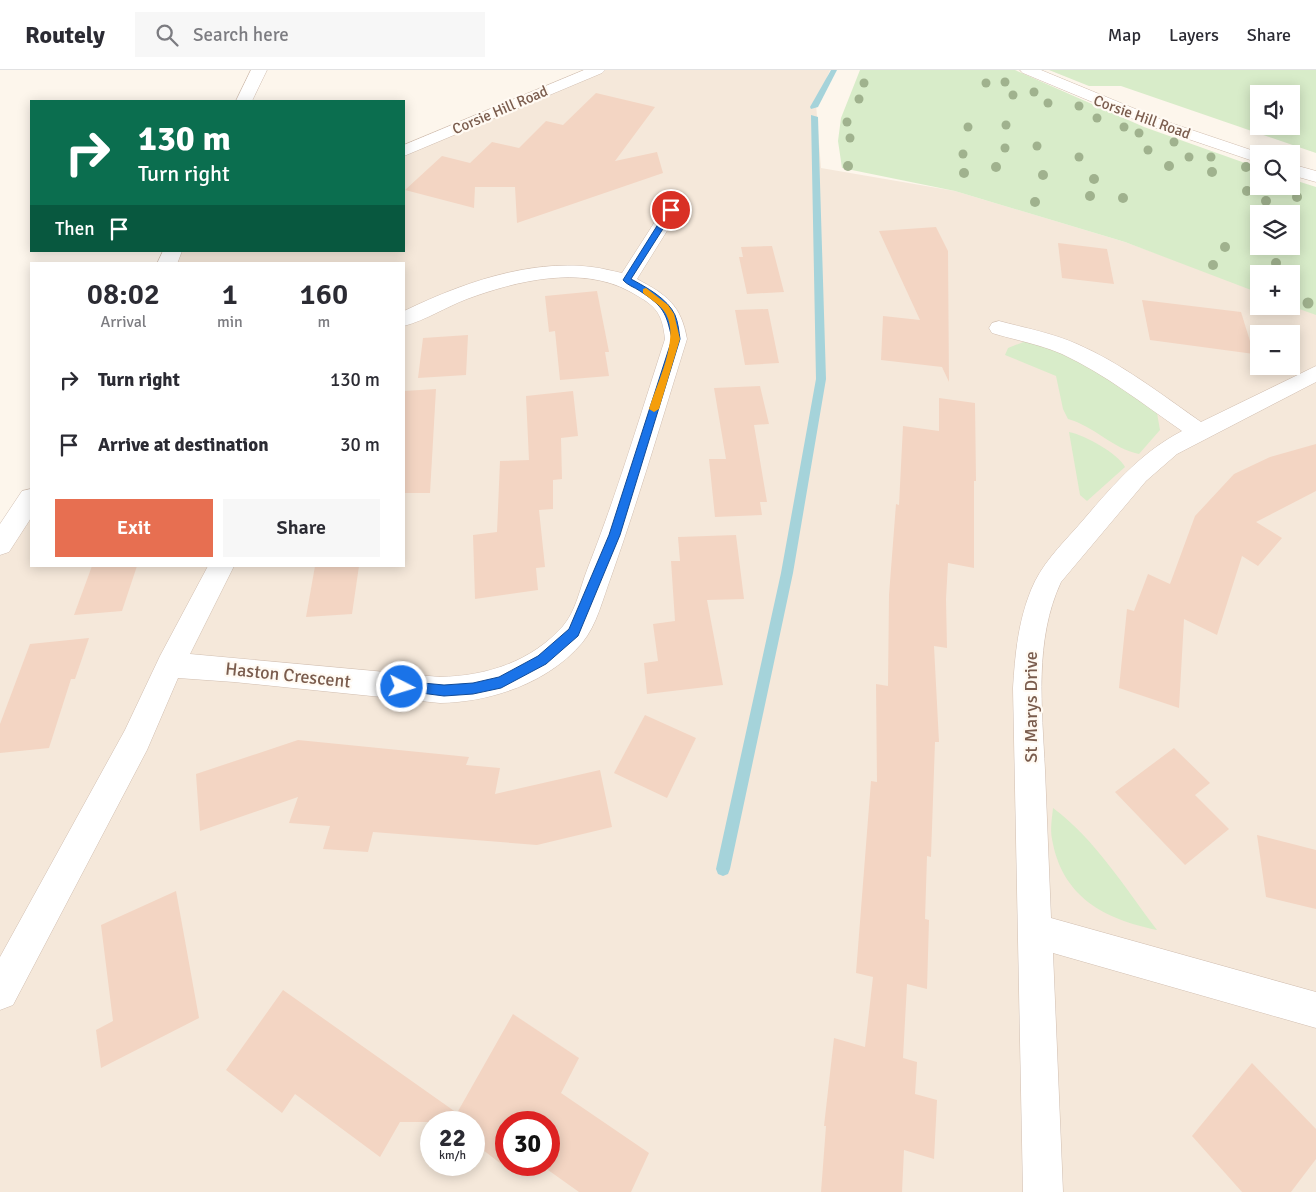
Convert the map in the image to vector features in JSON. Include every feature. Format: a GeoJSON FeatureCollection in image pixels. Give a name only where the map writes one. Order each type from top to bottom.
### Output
{"type":"FeatureCollection","features":[{"type":"Feature","properties":{"kind":"street"},"geometry":{"type":"LineString","coordinates":[[244,100],[259,70]]}},
{"type":"Feature","properties":{"kind":"street","name":"Corsie Hill Road"},"geometry":{"type":"LineString","coordinates":[[405,151],[597,70]]}},
{"type":"Feature","properties":{"kind":"street","name":"Corsie Hill Road"},"geometry":{"type":"LineString","coordinates":[[1028,70],[1156,123],[1250,155]]}},
{"type":"Feature","properties":{"kind":"street"},"geometry":{"type":"LineString","coordinates":[[1300,172],[1316,177]]}},
{"type":"Feature","properties":{"kind":"street"},"geometry":{"type":"LineString","coordinates":[[627,280],[671,210]]}},
{"type":"Feature","properties":{"kind":"street","name":"Haston Crescent"},"geometry":{"type":"LineString","coordinates":[[170,665],[234,669],[444,690],[473,688],[501,682],[542,660],[574,633],[614,535],[676,339],[671,316],[665,307],[643,289],[627,280],[608,275],[582,272],[524,275],[465,292],[405,319]]}},
{"type":"Feature","properties":{"kind":"street"},"geometry":{"type":"LineString","coordinates":[[999,328],[1052,342],[1091,361],[1135,388],[1201,433]]}},
{"type":"Feature","properties":{"kind":"street","name":"St Marys Drive"},"geometry":{"type":"LineString","coordinates":[[1043,1192],[1027,688],[1033,624],[1044,589],[1051,575],[1137,475],[1169,448],[1316,373]]}},
{"type":"Feature","properties":{"kind":"street"},"geometry":{"type":"LineString","coordinates":[[0,545],[30,500]]}},
{"type":"Feature","properties":{"kind":"street"},"geometry":{"type":"LineString","coordinates":[[0,992],[136,740],[170,665],[220,567]]}},
{"type":"Feature","properties":{"kind":"street"},"geometry":{"type":"LineString","coordinates":[[1036,931],[1316,1010]]}},
{"type":"Feature","properties":{"kind":"shaded area"},"geometry":{"type":"Polygon","coordinates":[[[597,70],[830,70],[816,104],[821,168],[955,191],[1125,242],[1250,288],[1250,315],[1300,315],[1300,305],[1316,311],[1316,1192],[0,1192],[0,545],[30,500],[30,567],[405,567],[405,262],[168,262],[173,252],[405,252],[405,151],[597,70]]]}},
{"type":"Feature","properties":{"kind":"green space"},"geometry":{"type":"Polygon","coordinates":[[[860,70],[1015,70],[1144,127],[1250,165],[1250,195],[1300,195],[1300,182],[1316,187],[1316,315],[1300,309],[1300,265],[1250,265],[1250,290],[1125,242],[955,191],[842,168],[838,141],[841,118],[860,70]]]}},
{"type":"Feature","properties":{"kind":"green space"},"geometry":{"type":"Polygon","coordinates":[[[1049,70],[1316,70],[1316,153],[1300,148],[1300,145],[1293,145],[1264,135],[1300,135],[1300,85],[1250,85],[1250,130],[1121,86],[1089,86],[1049,70]]]}},
{"type":"Feature","properties":{"kind":"green space"},"geometry":{"type":"Polygon","coordinates":[[[1026,341],[1062,352],[1095,369],[1157,413],[1160,430],[1139,454],[1121,447],[1077,422],[1068,419],[1063,409],[1056,376],[1005,355],[1008,348],[1026,341]]]}},
{"type":"Feature","properties":{"kind":"green space"},"geometry":{"type":"Polygon","coordinates":[[[1069,432],[1100,445],[1115,456],[1125,467],[1087,501],[1080,495],[1069,432]]]}},
{"type":"Feature","properties":{"kind":"green space"},"geometry":{"type":"Polygon","coordinates":[[[1053,808],[1068,820],[1096,849],[1157,930],[1103,912],[1088,902],[1076,890],[1065,876],[1057,859],[1051,835],[1053,808]]]}},
{"type":"Feature","properties":{"kind":"building"},"geometry":{"type":"Polygon","coordinates":[[[596,93],[655,107],[615,161],[657,152],[663,173],[517,223],[515,187],[475,187],[474,208],[405,190],[442,156],[470,163],[492,142],[519,148],[546,121],[563,125],[596,93]]]}},
{"type":"Feature","properties":{"kind":"building"},"geometry":{"type":"Polygon","coordinates":[[[936,227],[948,251],[949,382],[942,367],[881,360],[883,316],[920,320],[879,231],[936,227]]]}},
{"type":"Feature","properties":{"kind":"building"},"geometry":{"type":"Polygon","coordinates":[[[1058,243],[1107,249],[1114,284],[1062,278],[1058,243]]]}},
{"type":"Feature","properties":{"kind":"building"},"geometry":{"type":"Polygon","coordinates":[[[772,246],[784,292],[747,294],[739,257],[743,257],[741,247],[772,246]]]}},
{"type":"Feature","properties":{"kind":"building"},"geometry":{"type":"Polygon","coordinates":[[[597,291],[609,352],[605,352],[609,376],[560,380],[555,331],[549,332],[545,296],[597,291]]]}},
{"type":"Feature","properties":{"kind":"building"},"geometry":{"type":"Polygon","coordinates":[[[1142,300],[1241,312],[1250,341],[1250,353],[1150,340],[1142,300]]]}},
{"type":"Feature","properties":{"kind":"building"},"geometry":{"type":"Polygon","coordinates":[[[768,309],[779,363],[745,365],[735,310],[768,309]]]}},
{"type":"Feature","properties":{"kind":"building"},"geometry":{"type":"Polygon","coordinates":[[[468,335],[466,375],[418,378],[423,338],[468,335]]]}},
{"type":"Feature","properties":{"kind":"building"},"geometry":{"type":"Polygon","coordinates":[[[760,386],[769,424],[754,425],[767,502],[760,502],[762,515],[715,517],[709,459],[726,459],[714,388],[760,386]]]}},
{"type":"Feature","properties":{"kind":"building"},"geometry":{"type":"Polygon","coordinates":[[[436,389],[430,493],[405,493],[405,391],[436,389]]]}},
{"type":"Feature","properties":{"kind":"building"},"geometry":{"type":"Polygon","coordinates":[[[573,391],[578,436],[561,438],[562,479],[553,480],[553,509],[539,510],[545,567],[536,568],[538,590],[475,599],[473,535],[497,532],[500,461],[529,460],[526,396],[573,391]]]}},
{"type":"Feature","properties":{"kind":"building"},"geometry":{"type":"Polygon","coordinates":[[[939,398],[975,403],[976,481],[974,481],[974,568],[948,563],[946,599],[947,648],[934,646],[939,742],[935,742],[931,857],[927,856],[925,919],[929,920],[927,989],[907,984],[903,1058],[917,1062],[915,1094],[937,1100],[934,1159],[904,1150],[902,1192],[821,1192],[826,1126],[824,1126],[834,1038],[865,1047],[873,977],[856,973],[871,781],[877,782],[876,684],[888,686],[889,595],[896,504],[899,505],[903,426],[939,431],[939,398]]]}},
{"type":"Feature","properties":{"kind":"building"},"geometry":{"type":"Polygon","coordinates":[[[1316,444],[1316,491],[1256,522],[1282,538],[1258,566],[1242,556],[1217,635],[1184,619],[1179,708],[1119,688],[1127,609],[1134,611],[1148,574],[1170,584],[1195,516],[1234,474],[1270,457],[1316,444]]]}},
{"type":"Feature","properties":{"kind":"building"},"geometry":{"type":"Polygon","coordinates":[[[736,535],[744,599],[707,600],[723,685],[647,694],[644,663],[658,661],[653,624],[675,621],[671,561],[680,561],[678,537],[736,535]]]}},
{"type":"Feature","properties":{"kind":"building"},"geometry":{"type":"Polygon","coordinates":[[[92,567],[137,567],[122,611],[74,615],[92,567]]]}},
{"type":"Feature","properties":{"kind":"building"},"geometry":{"type":"Polygon","coordinates":[[[315,567],[359,567],[352,614],[306,617],[315,567]]]}},
{"type":"Feature","properties":{"kind":"building"},"geometry":{"type":"Polygon","coordinates":[[[89,638],[75,679],[71,679],[49,748],[0,753],[0,724],[30,644],[89,638]]]}},
{"type":"Feature","properties":{"kind":"building"},"geometry":{"type":"Polygon","coordinates":[[[645,715],[696,738],[667,798],[614,773],[645,715]]]}},
{"type":"Feature","properties":{"kind":"building"},"geometry":{"type":"Polygon","coordinates":[[[298,740],[469,757],[466,765],[500,768],[495,794],[600,770],[612,827],[537,845],[373,832],[368,852],[323,849],[330,826],[289,823],[298,797],[200,831],[196,774],[298,740]]]}},
{"type":"Feature","properties":{"kind":"building"},"geometry":{"type":"Polygon","coordinates":[[[1174,748],[1210,783],[1195,795],[1229,829],[1185,865],[1115,792],[1174,748]]]}},
{"type":"Feature","properties":{"kind":"building"},"geometry":{"type":"Polygon","coordinates":[[[1257,835],[1316,850],[1316,909],[1266,897],[1257,835]]]}},
{"type":"Feature","properties":{"kind":"building"},"geometry":{"type":"Polygon","coordinates":[[[176,891],[199,1018],[101,1068],[96,1030],[113,1021],[101,925],[176,891]]]}},
{"type":"Feature","properties":{"kind":"building"},"geometry":{"type":"Polygon","coordinates":[[[283,990],[454,1111],[420,1111],[420,1122],[400,1122],[380,1157],[295,1094],[282,1113],[226,1070],[283,990]]]}},
{"type":"Feature","properties":{"kind":"building"},"geometry":{"type":"Polygon","coordinates":[[[513,1014],[579,1058],[561,1093],[649,1153],[631,1192],[579,1192],[556,1176],[560,1176],[560,1111],[495,1111],[495,1159],[485,1151],[485,1111],[458,1111],[513,1014]]]}},
{"type":"Feature","properties":{"kind":"building"},"geometry":{"type":"Polygon","coordinates":[[[1252,1063],[1316,1129],[1316,1159],[1291,1192],[1242,1192],[1192,1136],[1252,1063]]]}},
{"type":"Feature","properties":{"kind":"waterway"},"geometry":{"type":"LineString","coordinates":[[814,107],[834,70]]}},
{"type":"Feature","properties":{"kind":"waterway"},"geometry":{"type":"LineString","coordinates":[[723,869],[787,573],[821,379],[814,117]]}},
{"type":"Feature","properties":{"kind":"slow traffic"},"geometry":{"type":"LineString","coordinates":[[646,291],[665,307],[671,316],[676,339],[654,409]]}},
{"type":"Feature","properties":{"kind":"route"},"geometry":{"type":"LineString","coordinates":[[402,687],[444,690],[473,688],[501,682],[542,660],[574,633],[614,535],[676,339],[671,316],[665,307],[643,289],[627,280],[671,210]]}}]}
